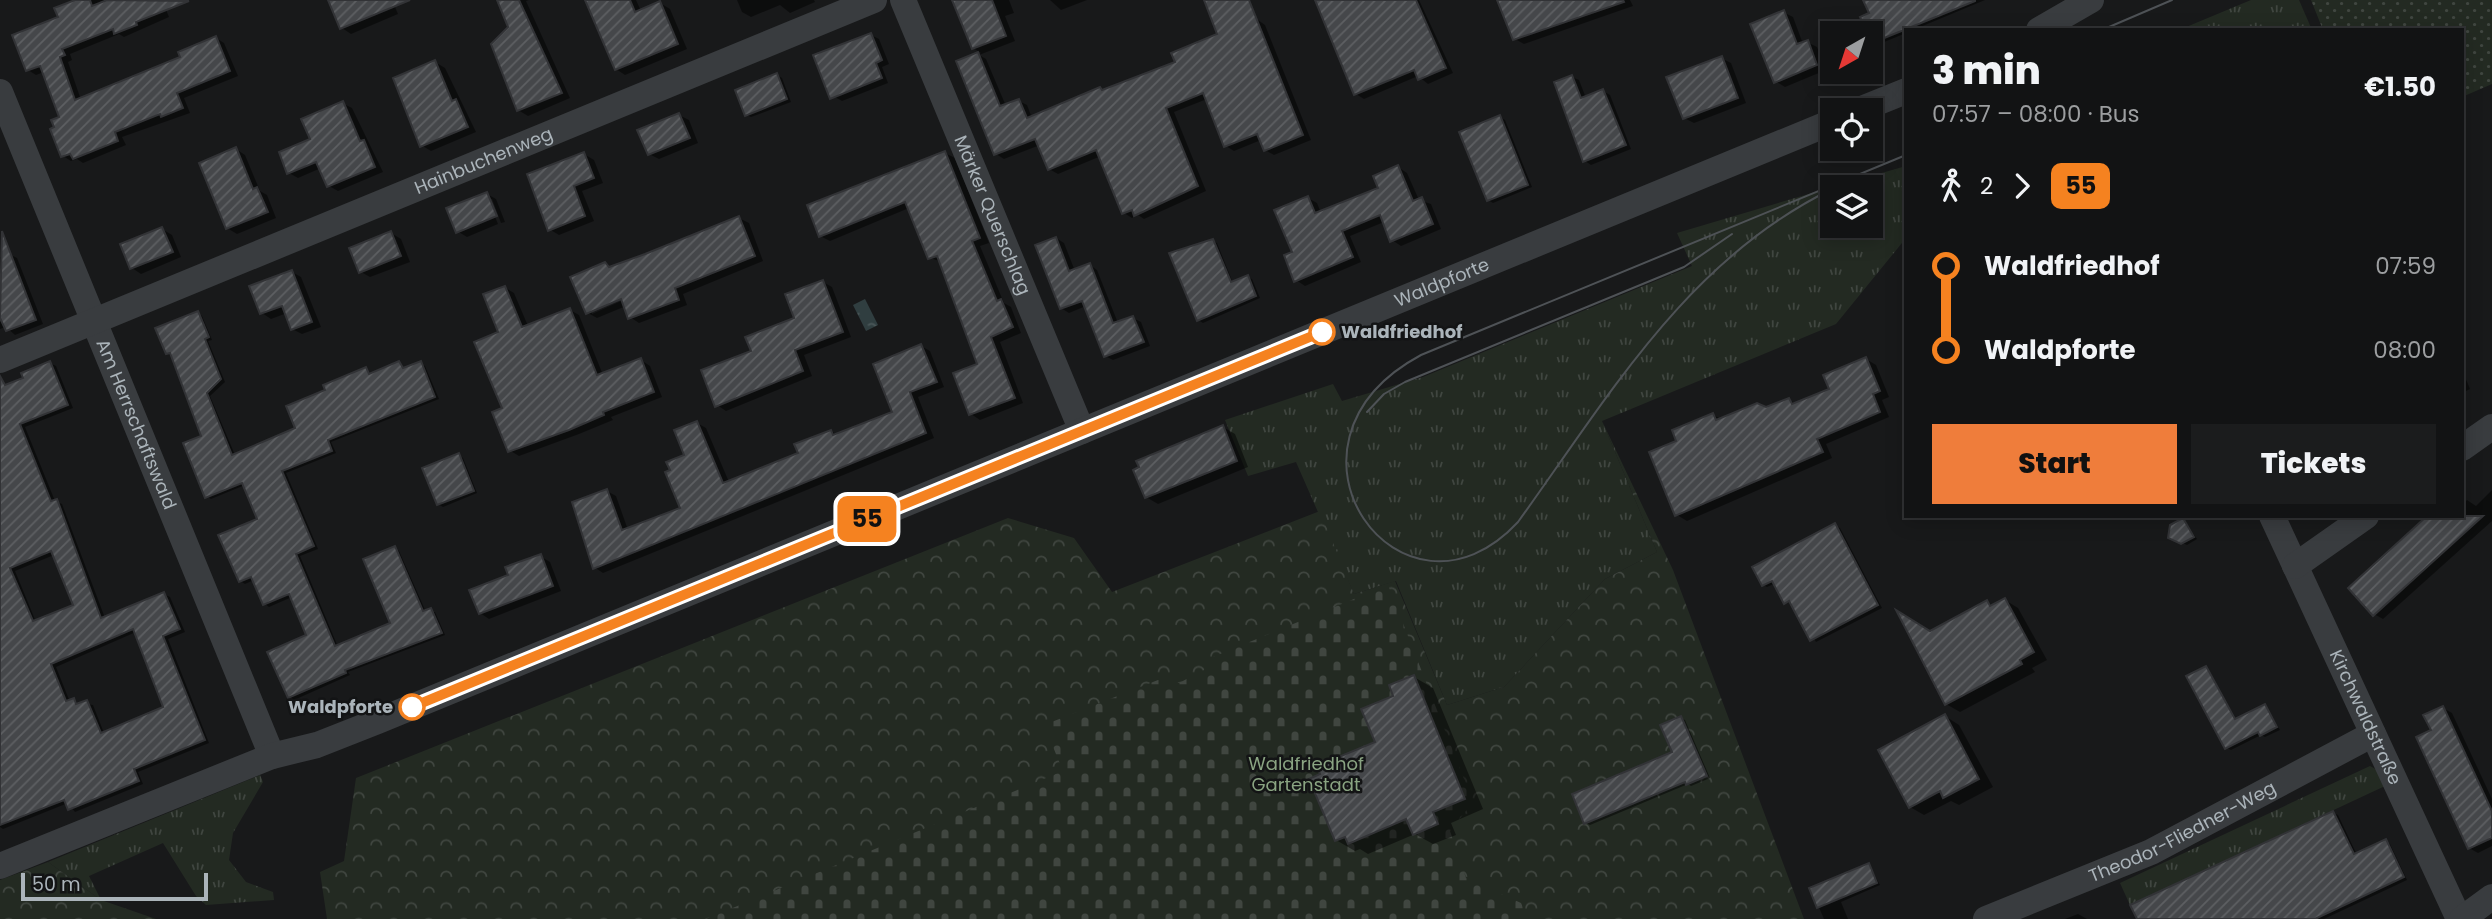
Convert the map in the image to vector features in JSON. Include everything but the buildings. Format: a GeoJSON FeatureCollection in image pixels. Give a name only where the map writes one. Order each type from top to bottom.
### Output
{"type":"FeatureCollection","features":[{"type":"Feature","properties":{"kind":"street","name":"Hainbuchenweg"},"geometry":{"type":"LineString","coordinates":[[0,360],[874,0]]}},
{"type":"Feature","properties":{"kind":"street","name":"Märker Querschlag"},"geometry":{"type":"LineString","coordinates":[[903,0],[1082,431]]}},
{"type":"Feature","properties":{"kind":"street"},"geometry":{"type":"LineString","coordinates":[[2046,28],[2091,0]]}},
{"type":"Feature","properties":{"kind":"street","name":"Am Herrschaftswald"},"geometry":{"type":"LineString","coordinates":[[0,92],[272,756]]}},
{"type":"Feature","properties":{"kind":"street"},"geometry":{"type":"LineString","coordinates":[[1883,100],[1904,92]]}},
{"type":"Feature","properties":{"kind":"street","name":"Waldpforte"},"geometry":{"type":"LineString","coordinates":[[0,866],[272,756],[329,740],[1820,126]]}},
{"type":"Feature","properties":{"kind":"street"},"geometry":{"type":"LineString","coordinates":[[2464,447],[2492,427]]}},
{"type":"Feature","properties":{"kind":"street","name":"Kirchwaldstraße"},"geometry":{"type":"LineString","coordinates":[[2273,518],[2460,919]]}},
{"type":"Feature","properties":{"kind":"street"},"geometry":{"type":"LineString","coordinates":[[2295,566],[2363,518]]}},
{"type":"Feature","properties":{"kind":"street","name":"Theodor-Fliedner-Weg"},"geometry":{"type":"LineString","coordinates":[[1986,919],[2151,852],[2374,734]]}},
{"type":"Feature","properties":{"kind":"street"},"geometry":{"type":"LineString","coordinates":[[2460,919],[2492,897]]}},
{"type":"Feature","properties":{"kind":"green space"},"geometry":{"type":"Polygon","coordinates":[[[2251,0],[2299,0],[2311,28],[2184,28],[2251,0]]]}},
{"type":"Feature","properties":{"kind":"green space"},"geometry":{"type":"Polygon","coordinates":[[[2311,0],[2492,0],[2492,84],[2464,96],[2464,28],[2322,28],[2311,0]]]}},
{"type":"Feature","properties":{"kind":"green space"},"geometry":{"type":"Polygon","coordinates":[[[1904,167],[1904,240],[1836,324],[1602,421],[1657,552],[1605,579],[1504,687],[1447,705],[1396,581],[1354,594],[1296,462],[1248,476],[1225,420],[1333,384],[1342,401],[1423,377],[1692,266],[1677,233],[1820,191],[1820,238],[1883,238],[1883,175],[1875,175],[1904,167]]]}},
{"type":"Feature","properties":{"kind":"green space"},"geometry":{"type":"Polygon","coordinates":[[[1602,421],[1673,570],[1804,919],[327,919],[320,872],[344,861],[356,778],[1008,518],[1074,538],[1112,592],[1320,511],[1354,594],[1395,581],[1447,705],[1504,687],[1605,579],[1657,552],[1602,421]]]}},
{"type":"Feature","properties":{"kind":"green space","name":"Waldfriedhof Gartenstadt"},"geometry":{"type":"Polygon","coordinates":[[[1388,585],[1473,802],[1450,831],[1466,878],[1521,903],[1528,919],[706,919],[1063,771],[1044,725],[1158,680],[1179,683],[1204,670],[1208,659],[1388,585]]]}},
{"type":"Feature","properties":{"kind":"green space"},"geometry":{"type":"Polygon","coordinates":[[[2370,766],[2379,771],[2385,786],[2130,905],[2120,883],[2370,766]]]}},
{"type":"Feature","properties":{"kind":"green space"},"geometry":{"type":"Polygon","coordinates":[[[260,775],[263,782],[233,833],[229,860],[246,882],[273,892],[274,900],[206,905],[196,896],[163,843],[89,876],[101,900],[48,862],[260,775]]]}},
{"type":"Feature","properties":{"kind":"green space"},"geometry":{"type":"Polygon","coordinates":[[[48,862],[101,900],[156,919],[0,919],[0,880],[48,862]]]}},
{"type":"Feature","properties":{"kind":"water"},"geometry":{"type":"Polygon","coordinates":[[[865,299],[878,325],[866,331],[853,305],[865,299]]]}},
{"type":"Feature","properties":{"kind":"tram line"},"geometry":{"type":"LineString","coordinates":[[2107,28],[2172,0]]}},
{"type":"Feature","properties":{"kind":"tram line"},"geometry":{"type":"LineString","coordinates":[[1858,175],[1904,156]]}},
{"type":"Feature","properties":{"kind":"tram line"},"geometry":{"type":"LineString","coordinates":[[1820,190],[1421,355],[1373,393],[1350,436],[1348,480],[1364,519],[1393,547],[1431,561],[1474,554],[1518,522],[1619,380],[1693,292],[1735,253],[1781,219],[1820,196]]}},
{"type":"Feature","properties":{"kind":"tram line"},"geometry":{"type":"LineString","coordinates":[[1367,412],[1384,394],[1405,382],[1684,267],[1732,234]]}},
{"type":"Feature","properties":{"kind":"bus line","name":"55"},"geometry":{"type":"LineString","coordinates":[[412,707],[1322,332]]}},
{"type":"Feature","properties":{"kind":"place","name":"Waldfriedhof"},"geometry":{"type":"Point","coordinates":[1322,332]}},
{"type":"Feature","properties":{"kind":"place","name":"Waldpforte"},"geometry":{"type":"Point","coordinates":[412,707]}}]}
